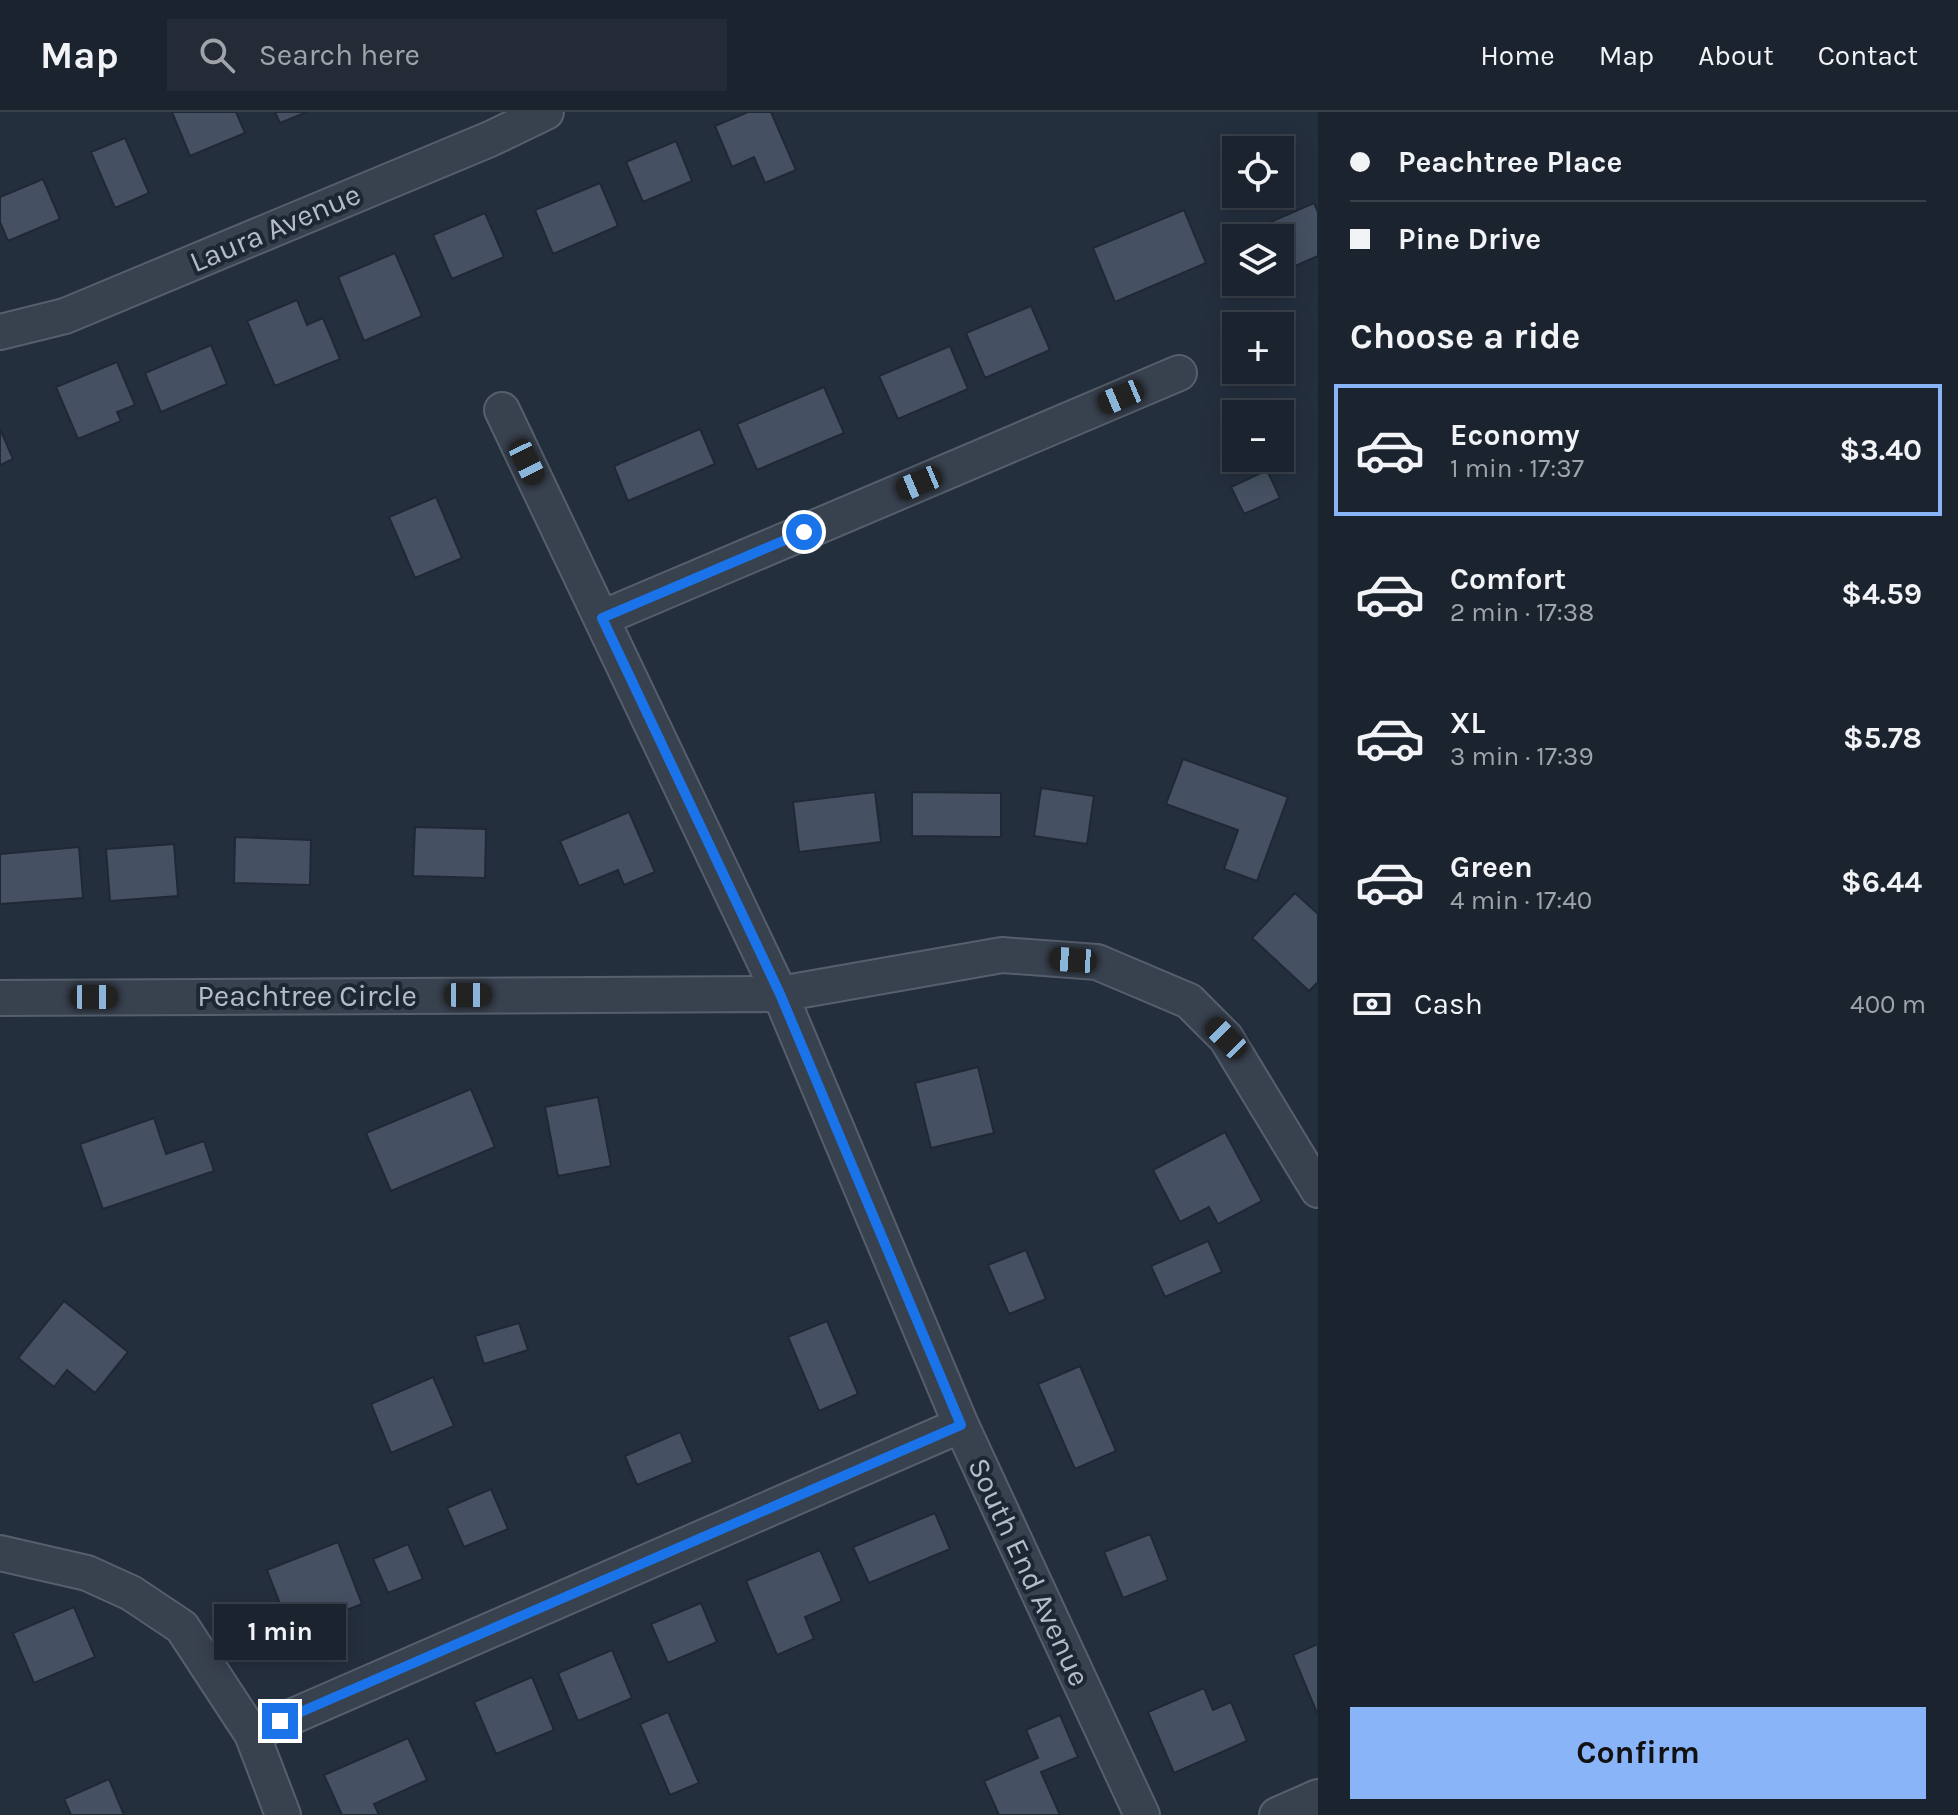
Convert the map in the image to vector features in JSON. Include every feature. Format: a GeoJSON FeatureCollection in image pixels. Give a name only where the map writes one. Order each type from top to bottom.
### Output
{"type":"FeatureCollection","features":[{"type":"Feature","properties":{"kind":"street","name":"Laura Avenue"},"geometry":{"type":"LineString","coordinates":[[0,332],[65,316],[490,139],[546,112]]}},
{"type":"Feature","properties":{"kind":"street"},"geometry":{"type":"LineString","coordinates":[[602,618],[1179,373]]}},
{"type":"Feature","properties":{"kind":"street","name":"South End Avenue"},"geometry":{"type":"LineString","coordinates":[[502,410],[780,994],[961,1425],[1142,1815]]}},
{"type":"Feature","properties":{"kind":"street","name":"Peachtree Circle"},"geometry":{"type":"LineString","coordinates":[[0,998],[780,994],[1002,955],[1097,962],[1189,1001],[1226,1038],[1318,1190]]}},
{"type":"Feature","properties":{"kind":"street"},"geometry":{"type":"LineString","coordinates":[[252,1734],[961,1425]]}},
{"type":"Feature","properties":{"kind":"street"},"geometry":{"type":"LineString","coordinates":[[0,1553],[87,1573],[131,1593],[182,1627],[252,1734],[283,1815]]}},
{"type":"Feature","properties":{"kind":"street"},"geometry":{"type":"LineString","coordinates":[[1277,1815],[1318,1797]]}},
{"type":"Feature","properties":{"kind":"building"},"geometry":{"type":"Polygon","coordinates":[[[172,112],[236,112],[245,133],[190,156],[172,112]]]}},
{"type":"Feature","properties":{"kind":"building"},"geometry":{"type":"Polygon","coordinates":[[[275,112],[307,112],[280,123],[275,112]]]}},
{"type":"Feature","properties":{"kind":"building"},"geometry":{"type":"Polygon","coordinates":[[[748,112],[771,112],[796,170],[765,183],[754,157],[732,167],[715,126],[748,112]]]}},
{"type":"Feature","properties":{"kind":"building"},"geometry":{"type":"Polygon","coordinates":[[[125,138],[149,193],[115,208],[91,152],[125,138]]]}},
{"type":"Feature","properties":{"kind":"building"},"geometry":{"type":"Polygon","coordinates":[[[676,141],[692,181],[643,202],[626,162],[676,141]]]}},
{"type":"Feature","properties":{"kind":"building"},"geometry":{"type":"Polygon","coordinates":[[[43,179],[60,219],[8,241],[0,222],[0,197],[43,179]]]}},
{"type":"Feature","properties":{"kind":"building"},"geometry":{"type":"Polygon","coordinates":[[[600,183],[618,226],[553,254],[535,210],[600,183]]]}},
{"type":"Feature","properties":{"kind":"building"},"geometry":{"type":"Polygon","coordinates":[[[1314,203],[1318,212],[1318,256],[1294,266],[1294,224],[1266,224],[1314,203]]]}},
{"type":"Feature","properties":{"kind":"building"},"geometry":{"type":"Polygon","coordinates":[[[1184,210],[1206,263],[1115,302],[1093,248],[1184,210]]]}},
{"type":"Feature","properties":{"kind":"building"},"geometry":{"type":"Polygon","coordinates":[[[485,213],[504,257],[452,279],[433,235],[485,213]]]}},
{"type":"Feature","properties":{"kind":"building"},"geometry":{"type":"Polygon","coordinates":[[[395,253],[422,316],[364,341],[338,277],[395,253]]]}},
{"type":"Feature","properties":{"kind":"building"},"geometry":{"type":"Polygon","coordinates":[[[297,300],[307,325],[323,318],[340,359],[275,386],[247,321],[297,300]]]}},
{"type":"Feature","properties":{"kind":"building"},"geometry":{"type":"Polygon","coordinates":[[[1031,306],[1050,350],[985,378],[966,333],[1031,306]]]}},
{"type":"Feature","properties":{"kind":"building"},"geometry":{"type":"Polygon","coordinates":[[[211,345],[227,384],[161,412],[145,373],[211,345]]]}},
{"type":"Feature","properties":{"kind":"building"},"geometry":{"type":"Polygon","coordinates":[[[950,346],[968,389],[898,419],[879,376],[950,346]]]}},
{"type":"Feature","properties":{"kind":"building"},"geometry":{"type":"Polygon","coordinates":[[[117,362],[135,405],[117,412],[121,421],[78,439],[56,387],[117,362]]]}},
{"type":"Feature","properties":{"kind":"building"},"geometry":{"type":"Polygon","coordinates":[[[824,387],[844,433],[757,470],[737,424],[824,387]]]}},
{"type":"Feature","properties":{"kind":"building"},"geometry":{"type":"Polygon","coordinates":[[[0,429],[13,459],[0,465],[0,429]]]}},
{"type":"Feature","properties":{"kind":"building"},"geometry":{"type":"Polygon","coordinates":[[[700,429],[715,464],[628,501],[614,466],[700,429]]]}},
{"type":"Feature","properties":{"kind":"building"},"geometry":{"type":"Polygon","coordinates":[[[1268,472],[1280,498],[1244,514],[1231,487],[1268,472]]]}},
{"type":"Feature","properties":{"kind":"building"},"geometry":{"type":"Polygon","coordinates":[[[436,497],[462,558],[415,578],[389,517],[436,497]]]}},
{"type":"Feature","properties":{"kind":"building"},"geometry":{"type":"Polygon","coordinates":[[[1183,759],[1288,797],[1257,881],[1224,869],[1238,830],[1166,804],[1183,759]]]}},
{"type":"Feature","properties":{"kind":"building"},"geometry":{"type":"Polygon","coordinates":[[[1041,788],[1094,796],[1087,844],[1034,836],[1041,788]]]}},
{"type":"Feature","properties":{"kind":"building"},"geometry":{"type":"Polygon","coordinates":[[[875,792],[881,842],[799,852],[793,802],[875,792]]]}},
{"type":"Feature","properties":{"kind":"building"},"geometry":{"type":"Polygon","coordinates":[[[912,792],[1001,793],[1001,837],[912,836],[912,792]]]}},
{"type":"Feature","properties":{"kind":"building"},"geometry":{"type":"Polygon","coordinates":[[[629,812],[655,872],[624,885],[618,870],[579,886],[560,841],[629,812]]]}},
{"type":"Feature","properties":{"kind":"building"},"geometry":{"type":"Polygon","coordinates":[[[415,827],[486,829],[485,878],[413,876],[415,827]]]}},
{"type":"Feature","properties":{"kind":"building"},"geometry":{"type":"Polygon","coordinates":[[[235,837],[311,840],[310,885],[234,883],[235,837]]]}},
{"type":"Feature","properties":{"kind":"building"},"geometry":{"type":"Polygon","coordinates":[[[174,844],[178,896],[110,901],[106,849],[174,844]]]}},
{"type":"Feature","properties":{"kind":"building"},"geometry":{"type":"Polygon","coordinates":[[[79,847],[83,898],[0,904],[0,854],[79,847]]]}},
{"type":"Feature","properties":{"kind":"building"},"geometry":{"type":"Polygon","coordinates":[[[1295,893],[1318,914],[1318,982],[1309,991],[1252,938],[1295,893]]]}},
{"type":"Feature","properties":{"kind":"building"},"geometry":{"type":"Polygon","coordinates":[[[978,1067],[994,1133],[931,1148],[915,1083],[978,1067]]]}},
{"type":"Feature","properties":{"kind":"building"},"geometry":{"type":"Polygon","coordinates":[[[471,1089],[495,1147],[391,1191],[366,1133],[471,1089]]]}},
{"type":"Feature","properties":{"kind":"building"},"geometry":{"type":"Polygon","coordinates":[[[598,1097],[611,1166],[558,1176],[545,1107],[598,1097]]]}},
{"type":"Feature","properties":{"kind":"building"},"geometry":{"type":"Polygon","coordinates":[[[154,1118],[166,1154],[204,1141],[214,1171],[103,1209],[80,1144],[154,1118]]]}},
{"type":"Feature","properties":{"kind":"building"},"geometry":{"type":"Polygon","coordinates":[[[1225,1132],[1262,1201],[1218,1224],[1209,1207],[1180,1222],[1153,1170],[1225,1132]]]}},
{"type":"Feature","properties":{"kind":"building"},"geometry":{"type":"Polygon","coordinates":[[[1208,1241],[1222,1272],[1165,1297],[1151,1266],[1208,1241]]]}},
{"type":"Feature","properties":{"kind":"building"},"geometry":{"type":"Polygon","coordinates":[[[1026,1250],[1046,1299],[1009,1314],[988,1265],[1026,1250]]]}},
{"type":"Feature","properties":{"kind":"building"},"geometry":{"type":"Polygon","coordinates":[[[64,1301],[128,1352],[95,1393],[67,1370],[54,1387],[18,1358],[64,1301]]]}},
{"type":"Feature","properties":{"kind":"building"},"geometry":{"type":"Polygon","coordinates":[[[827,1321],[858,1394],[819,1411],[788,1337],[827,1321]]]}},
{"type":"Feature","properties":{"kind":"building"},"geometry":{"type":"Polygon","coordinates":[[[519,1323],[528,1350],[484,1364],[475,1336],[519,1323]]]}},
{"type":"Feature","properties":{"kind":"building"},"geometry":{"type":"Polygon","coordinates":[[[1080,1366],[1116,1451],[1075,1469],[1038,1384],[1080,1366]]]}},
{"type":"Feature","properties":{"kind":"building"},"geometry":{"type":"Polygon","coordinates":[[[433,1377],[454,1426],[391,1453],[371,1404],[433,1377]]]}},
{"type":"Feature","properties":{"kind":"building"},"geometry":{"type":"Polygon","coordinates":[[[680,1432],[693,1462],[637,1485],[625,1456],[680,1432]]]}},
{"type":"Feature","properties":{"kind":"building"},"geometry":{"type":"Polygon","coordinates":[[[491,1489],[508,1529],[464,1547],[447,1508],[491,1489]]]}},
{"type":"Feature","properties":{"kind":"building"},"geometry":{"type":"Polygon","coordinates":[[[935,1513],[950,1549],[869,1583],[853,1547],[935,1513]]]}},
{"type":"Feature","properties":{"kind":"building"},"geometry":{"type":"Polygon","coordinates":[[[1150,1534],[1168,1580],[1123,1598],[1104,1552],[1150,1534]]]}},
{"type":"Feature","properties":{"kind":"building"},"geometry":{"type":"Polygon","coordinates":[[[338,1542],[362,1604],[291,1632],[267,1570],[338,1542]]]}},
{"type":"Feature","properties":{"kind":"building"},"geometry":{"type":"Polygon","coordinates":[[[408,1544],[423,1579],[388,1593],[373,1559],[408,1544]]]}},
{"type":"Feature","properties":{"kind":"building"},"geometry":{"type":"Polygon","coordinates":[[[820,1550],[842,1601],[805,1617],[814,1639],[777,1655],[746,1581],[820,1550]]]}},
{"type":"Feature","properties":{"kind":"building"},"geometry":{"type":"Polygon","coordinates":[[[701,1603],[717,1642],[668,1663],[651,1624],[701,1603]]]}},
{"type":"Feature","properties":{"kind":"building"},"geometry":{"type":"Polygon","coordinates":[[[74,1607],[95,1657],[34,1683],[13,1633],[74,1607]]]}},
{"type":"Feature","properties":{"kind":"building"},"geometry":{"type":"Polygon","coordinates":[[[1318,1644],[1318,1713],[1317,1713],[1293,1655],[1318,1644]]]}},
{"type":"Feature","properties":{"kind":"building"},"geometry":{"type":"Polygon","coordinates":[[[612,1650],[632,1698],[578,1721],[558,1673],[612,1650]]]}},
{"type":"Feature","properties":{"kind":"building"},"geometry":{"type":"Polygon","coordinates":[[[532,1677],[554,1730],[496,1754],[474,1702],[532,1677]]]}},
{"type":"Feature","properties":{"kind":"building"},"geometry":{"type":"Polygon","coordinates":[[[1204,1688],[1213,1710],[1231,1702],[1247,1741],[1174,1773],[1148,1712],[1204,1688]]]}},
{"type":"Feature","properties":{"kind":"building"},"geometry":{"type":"Polygon","coordinates":[[[668,1712],[699,1783],[670,1795],[640,1724],[668,1712]]]}},
{"type":"Feature","properties":{"kind":"building"},"geometry":{"type":"Polygon","coordinates":[[[1060,1715],[1078,1757],[1041,1772],[1060,1815],[999,1815],[984,1781],[1038,1758],[1026,1730],[1060,1715]]]}},
{"type":"Feature","properties":{"kind":"building"},"geometry":{"type":"Polygon","coordinates":[[[408,1738],[427,1780],[374,1804],[379,1815],[342,1815],[324,1775],[408,1738]]]}},
{"type":"Feature","properties":{"kind":"building"},"geometry":{"type":"Polygon","coordinates":[[[109,1779],[124,1815],[71,1815],[64,1799],[109,1779]]]}},
{"type":"Feature","properties":{"kind":"route"},"geometry":{"type":"LineString","coordinates":[[280,1721],[961,1425],[780,994],[602,618],[804,532]]}}]}
